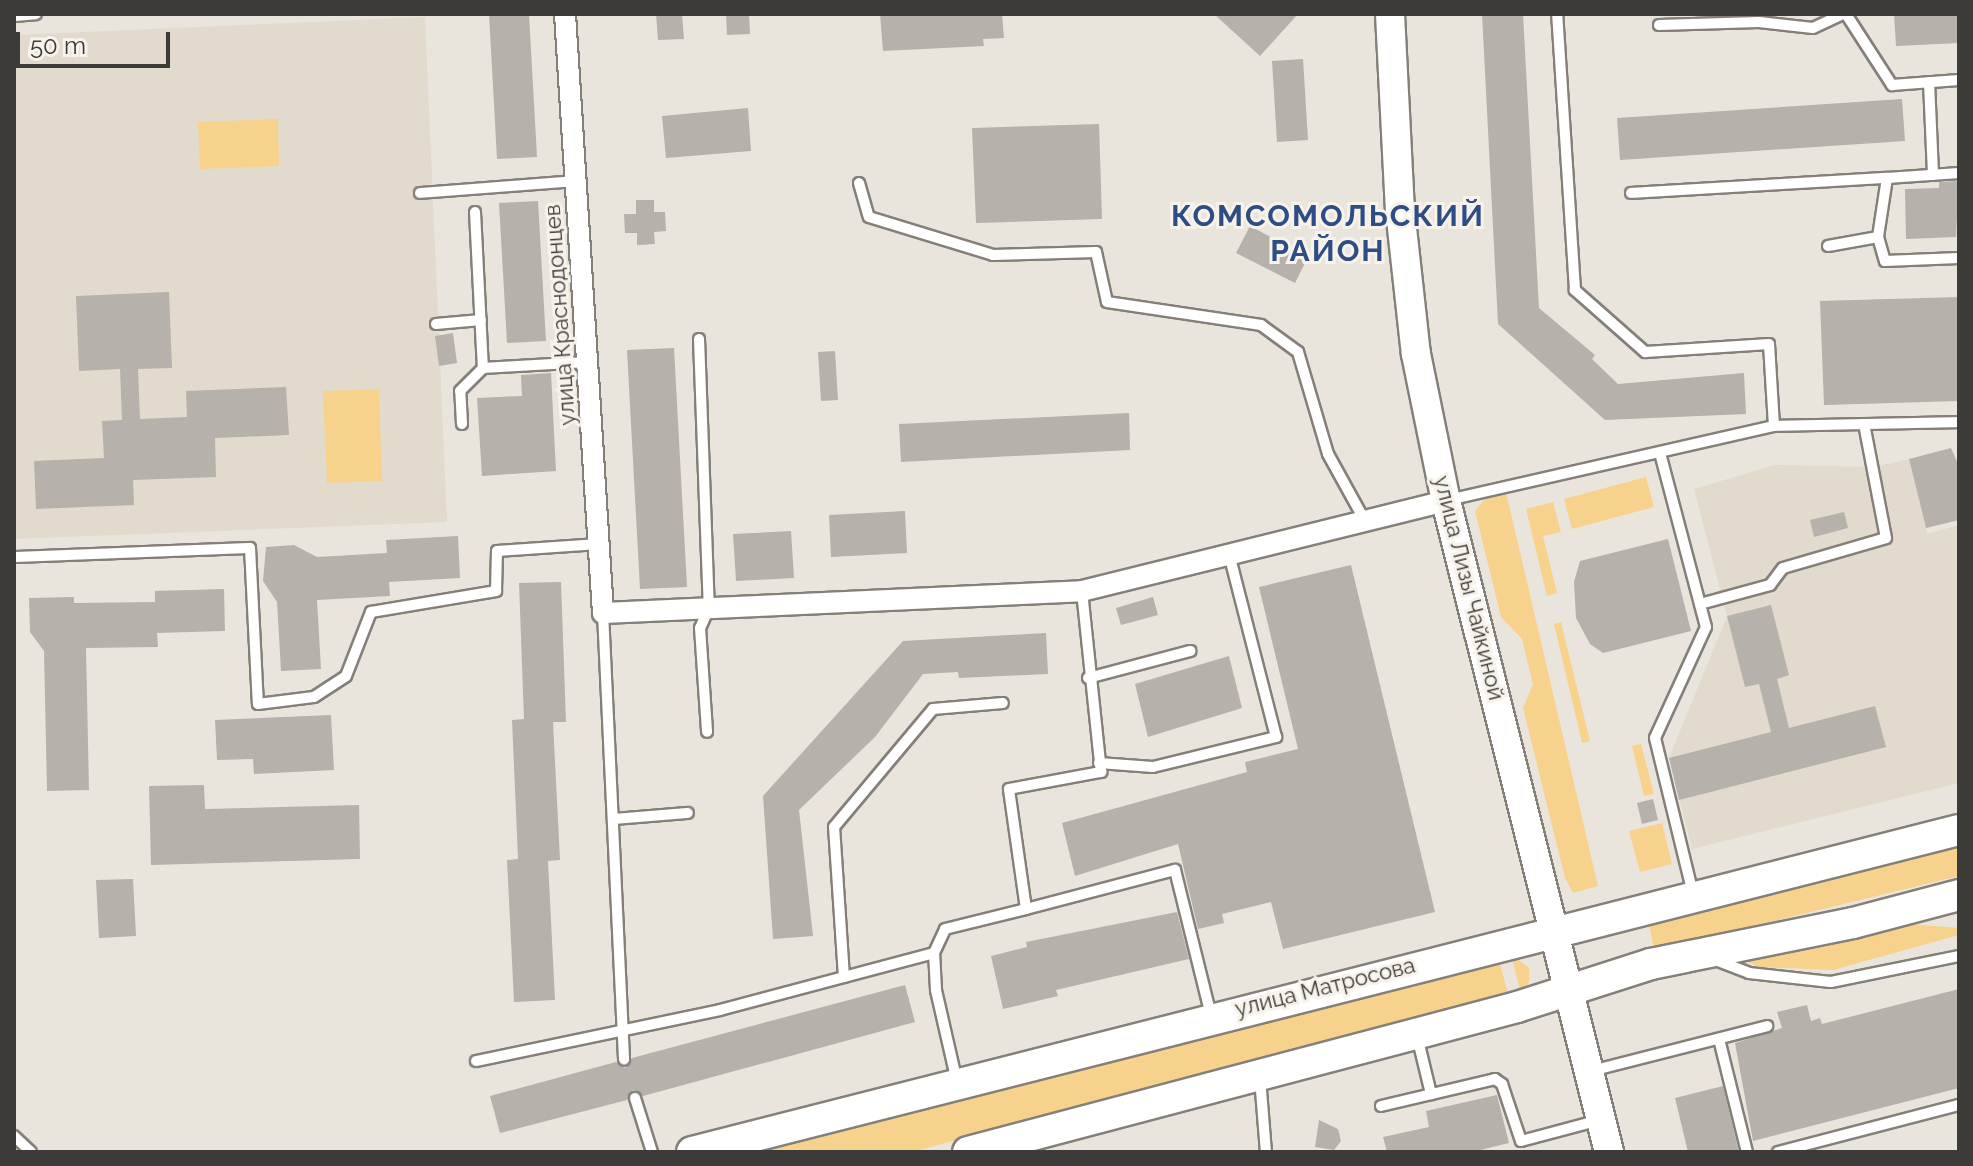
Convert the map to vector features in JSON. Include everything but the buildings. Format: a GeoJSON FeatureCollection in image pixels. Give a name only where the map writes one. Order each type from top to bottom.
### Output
{"type":"FeatureCollection","features":[{"type":"Feature","properties":{"kind":"main road","name":"улица Лизы Чайкиной"},"geometry":{"type":"LineString","coordinates":[[1390,14],[1400,210],[1416,354],[1446,501],[1609,1152]]}},
{"type":"Feature","properties":{"kind":"main road","name":"улица Матросова"},"geometry":{"type":"LineString","coordinates":[[692,1152],[1211,1016],[1959,830]]}},
{"type":"Feature","properties":{"kind":"main road"},"geometry":{"type":"LineString","coordinates":[[968,1152],[1569,993],[1697,953],[1853,923],[1959,895]]}},
{"type":"Feature","properties":{"kind":"street","name":"улица Краснодонцев"},"geometry":{"type":"LineString","coordinates":[[565,14],[603,613]]}},
{"type":"Feature","properties":{"kind":"street"},"geometry":{"type":"LineString","coordinates":[[603,613],[1082,591],[1446,501]]}},
{"type":"Feature","properties":{"kind":"lane"},"geometry":{"type":"LineString","coordinates":[[14,16],[36,14]]}},
{"type":"Feature","properties":{"kind":"lane"},"geometry":{"type":"LineString","coordinates":[[1557,14],[1575,290],[1645,352],[1769,344],[1774,426]]}},
{"type":"Feature","properties":{"kind":"lane"},"geometry":{"type":"LineString","coordinates":[[1659,25],[1759,22],[1813,28],[1844,14],[1892,85],[1959,80]]}},
{"type":"Feature","properties":{"kind":"lane"},"geometry":{"type":"LineString","coordinates":[[1929,82],[1933,175]]}},
{"type":"Feature","properties":{"kind":"lane"},"geometry":{"type":"LineString","coordinates":[[1631,193],[1959,173]]}},
{"type":"Feature","properties":{"kind":"lane"},"geometry":{"type":"LineString","coordinates":[[1887,178],[1878,237],[1885,261],[1959,258]]}},
{"type":"Feature","properties":{"kind":"lane"},"geometry":{"type":"LineString","coordinates":[[420,193],[575,181]]}},
{"type":"Feature","properties":{"kind":"lane"},"geometry":{"type":"LineString","coordinates":[[859,183],[869,217],[979,251],[1096,252],[1107,302],[1261,325],[1298,352],[1328,454],[1365,521]]}},
{"type":"Feature","properties":{"kind":"lane"},"geometry":{"type":"LineString","coordinates":[[475,212],[483,368]]}},
{"type":"Feature","properties":{"kind":"lane"},"geometry":{"type":"LineString","coordinates":[[1828,246],[1878,237]]}},
{"type":"Feature","properties":{"kind":"lane"},"geometry":{"type":"LineString","coordinates":[[436,324],[481,320]]}},
{"type":"Feature","properties":{"kind":"lane"},"geometry":{"type":"LineString","coordinates":[[699,339],[709,608],[700,628],[707,732]]}},
{"type":"Feature","properties":{"kind":"lane"},"geometry":{"type":"LineString","coordinates":[[462,424],[460,391],[483,368],[587,362]]}},
{"type":"Feature","properties":{"kind":"lane"},"geometry":{"type":"LineString","coordinates":[[1446,501],[1774,426],[1959,422]]}},
{"type":"Feature","properties":{"kind":"lane"},"geometry":{"type":"LineString","coordinates":[[1700,604],[1770,585],[1783,568],[1886,538],[1864,424]]}},
{"type":"Feature","properties":{"kind":"lane"},"geometry":{"type":"LineString","coordinates":[[1660,453],[1706,627],[1655,738],[1693,896]]}},
{"type":"Feature","properties":{"kind":"lane"},"geometry":{"type":"LineString","coordinates":[[14,557],[250,548],[258,704],[314,697],[346,676],[371,612],[496,591],[497,551],[599,544]]}},
{"type":"Feature","properties":{"kind":"lane"},"geometry":{"type":"LineString","coordinates":[[1099,763],[1153,767],[1276,737],[1229,554]]}},
{"type":"Feature","properties":{"kind":"lane"},"geometry":{"type":"LineString","coordinates":[[1026,909],[1009,789],[1101,772],[1088,678],[1082,591]]}},
{"type":"Feature","properties":{"kind":"lane"},"geometry":{"type":"LineString","coordinates":[[603,613],[624,1060]]}},
{"type":"Feature","properties":{"kind":"lane"},"geometry":{"type":"LineString","coordinates":[[1088,678],[1190,651]]}},
{"type":"Feature","properties":{"kind":"lane"},"geometry":{"type":"LineString","coordinates":[[844,977],[834,827],[933,709],[1003,703]]}},
{"type":"Feature","properties":{"kind":"lane"},"geometry":{"type":"LineString","coordinates":[[613,819],[688,813]]}},
{"type":"Feature","properties":{"kind":"lane"},"geometry":{"type":"LineString","coordinates":[[957,1084],[936,990],[934,953],[945,929],[1175,870],[1211,1016]]}},
{"type":"Feature","properties":{"kind":"lane"},"geometry":{"type":"LineString","coordinates":[[476,1061],[623,1032],[934,953]]}},
{"type":"Feature","properties":{"kind":"lane"},"geometry":{"type":"LineString","coordinates":[[1697,953],[1749,973],[1831,982],[1959,956]]}},
{"type":"Feature","properties":{"kind":"lane"},"geometry":{"type":"LineString","coordinates":[[1589,1071],[1767,1026]]}},
{"type":"Feature","properties":{"kind":"lane"},"geometry":{"type":"LineString","coordinates":[[1417,1034],[1431,1094]]}},
{"type":"Feature","properties":{"kind":"lane"},"geometry":{"type":"LineString","coordinates":[[1719,1039],[1747,1152]]}},
{"type":"Feature","properties":{"kind":"lane"},"geometry":{"type":"LineString","coordinates":[[1260,1076],[1266,1152]]}},
{"type":"Feature","properties":{"kind":"lane"},"geometry":{"type":"LineString","coordinates":[[1381,1106],[1499,1080],[1521,1141],[1601,1120]]}},
{"type":"Feature","properties":{"kind":"lane"},"geometry":{"type":"LineString","coordinates":[[635,1098],[652,1152]]}},
{"type":"Feature","properties":{"kind":"lane"},"geometry":{"type":"LineString","coordinates":[[1778,1152],[1959,1105]]}},
{"type":"Feature","properties":{"kind":"lane"},"geometry":{"type":"LineString","coordinates":[[14,1136],[31,1152]]}},
{"type":"Feature","properties":{"kind":"shaded area"},"geometry":{"type":"Polygon","coordinates":[[[425,17],[447,522],[14,539],[14,35],[425,17]]]}},
{"type":"Feature","properties":{"kind":"shaded area"},"geometry":{"type":"Polygon","coordinates":[[[278,119],[279,166],[200,169],[198,122],[278,119]]]}},
{"type":"Feature","properties":{"kind":"shaded area"},"geometry":{"type":"Polygon","coordinates":[[[379,389],[382,481],[327,483],[323,391],[379,389]]]}},
{"type":"Feature","properties":{"kind":"shaded area"},"geometry":{"type":"Polygon","coordinates":[[[1909,459],[1927,534],[1959,525],[1959,783],[1692,849],[1669,758],[1727,616],[1694,489],[1775,465],[1873,467],[1909,459]]]}},
{"type":"Feature","properties":{"kind":"shaded area"},"geometry":{"type":"Polygon","coordinates":[[[1646,477],[1654,507],[1572,529],[1564,499],[1646,477]]]}},
{"type":"Feature","properties":{"kind":"shaded area"},"geometry":{"type":"Polygon","coordinates":[[[1506,492],[1598,886],[1573,893],[1565,878],[1523,708],[1533,684],[1522,639],[1501,617],[1475,511],[1486,498],[1506,492]]]}},
{"type":"Feature","properties":{"kind":"shaded area"},"geometry":{"type":"Polygon","coordinates":[[[1553,502],[1561,532],[1543,536],[1557,593],[1547,596],[1526,509],[1553,502]]]}},
{"type":"Feature","properties":{"kind":"shaded area"},"geometry":{"type":"Polygon","coordinates":[[[1561,622],[1590,741],[1582,743],[1554,624],[1561,622]]]}},
{"type":"Feature","properties":{"kind":"shaded area"},"geometry":{"type":"Polygon","coordinates":[[[1641,744],[1654,794],[1644,796],[1632,746],[1641,744]]]}},
{"type":"Feature","properties":{"kind":"shaded area"},"geometry":{"type":"Polygon","coordinates":[[[1662,823],[1672,864],[1640,872],[1629,831],[1662,823]]]}},
{"type":"Feature","properties":{"kind":"shaded area"},"geometry":{"type":"Polygon","coordinates":[[[1959,839],[1959,876],[1654,950],[1648,918],[1959,839]]]}},
{"type":"Feature","properties":{"kind":"shaded area"},"geometry":{"type":"Polygon","coordinates":[[[1876,921],[1959,928],[1959,935],[1833,970],[1758,967],[1746,961],[1876,921]]]}},
{"type":"Feature","properties":{"kind":"shaded area"},"geometry":{"type":"Polygon","coordinates":[[[1511,954],[1529,968],[1529,982],[1521,994],[1511,954]]]}},
{"type":"Feature","properties":{"kind":"shaded area"},"geometry":{"type":"Polygon","coordinates":[[[1498,957],[1509,997],[911,1152],[737,1152],[1498,957]]]}},
{"type":"Feature","properties":{"kind":"district","name":"КОМСОМОЛЬСКИЙ РАЙОН"},"geometry":{"type":"Point","coordinates":[1328,233]}}]}
